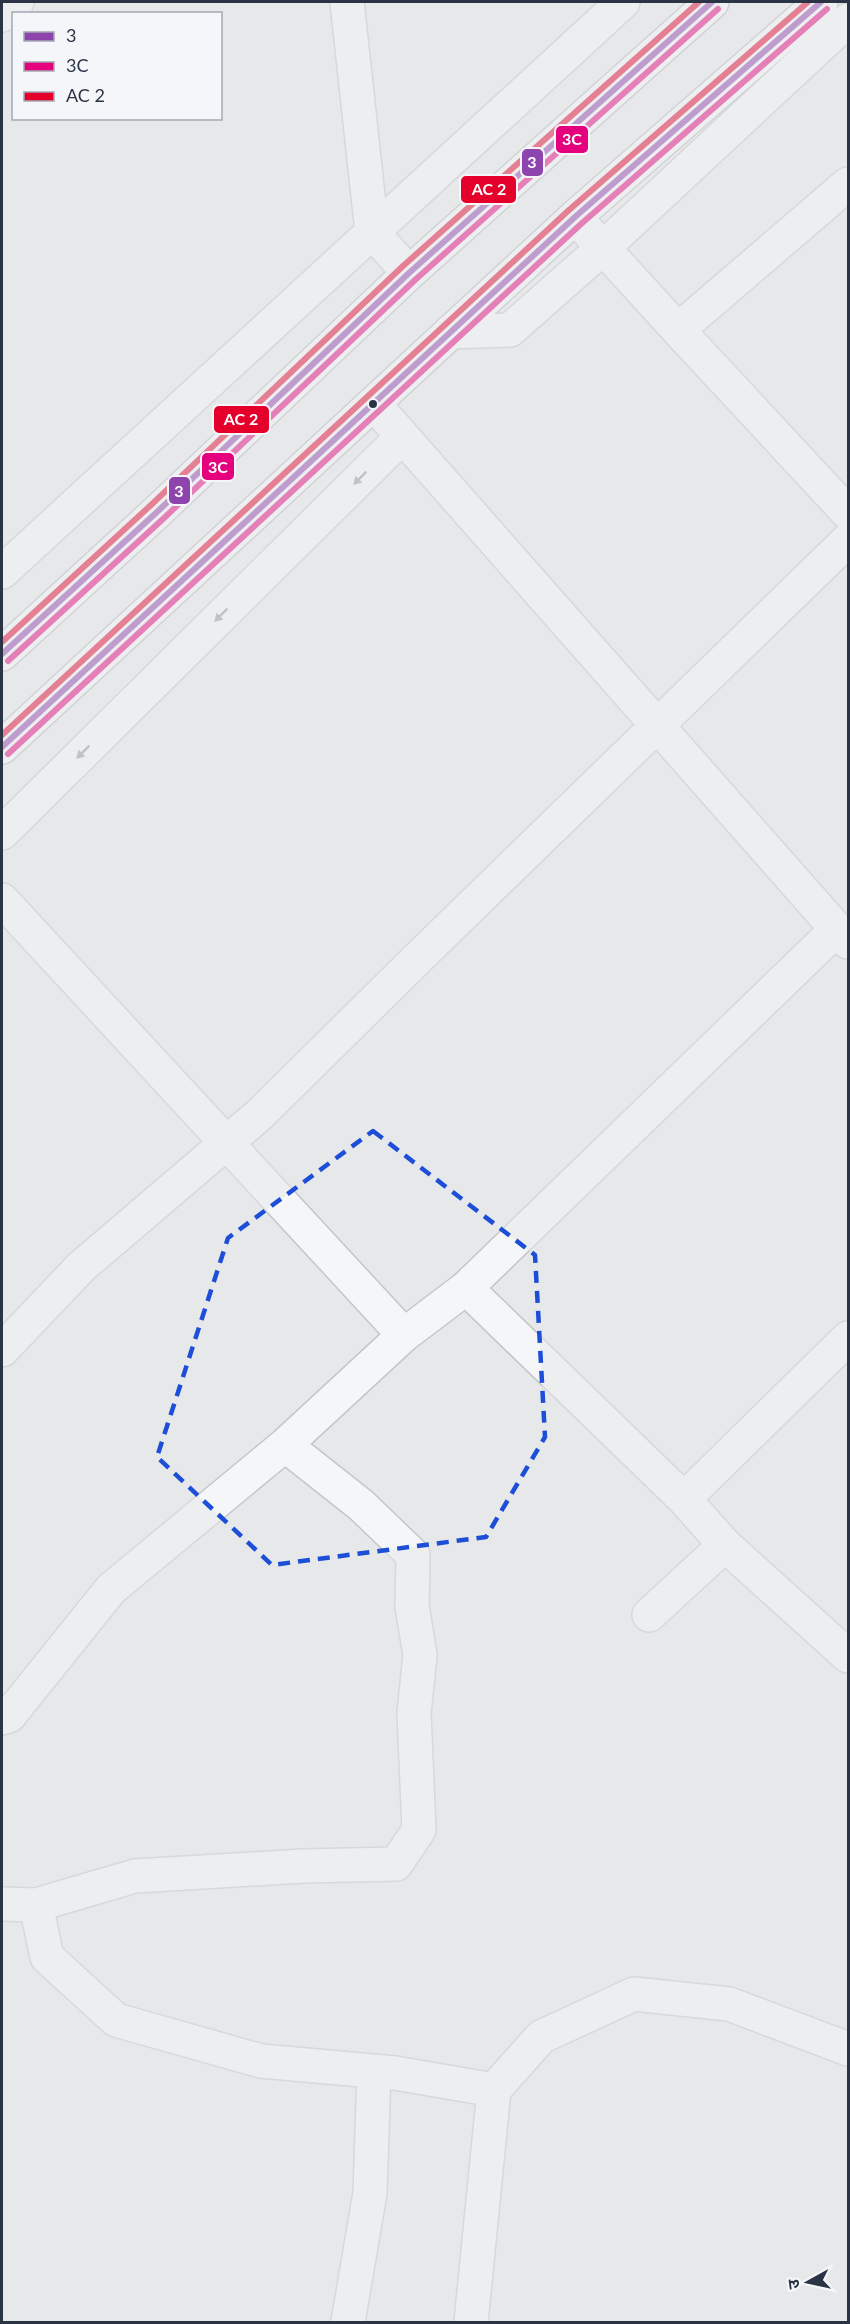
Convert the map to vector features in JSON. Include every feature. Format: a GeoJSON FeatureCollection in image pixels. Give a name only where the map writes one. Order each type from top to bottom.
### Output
{"type":"FeatureCollection","features":[{"type":"Feature","properties":{"kind":"highway"},"geometry":{"type":"LineString","coordinates":[[2,654],[157,512],[409,273],[712,2]]}},
{"type":"Feature","properties":{"kind":"highway"},"geometry":{"type":"LineString","coordinates":[[2,747],[576,217],[821,2]]}},
{"type":"Feature","properties":{"kind":"street"},"geometry":{"type":"LineString","coordinates":[[2,15],[16,2]]}},
{"type":"Feature","properties":{"kind":"street"},"geometry":{"type":"LineString","coordinates":[[347,2],[372,232],[409,273]]}},
{"type":"Feature","properties":{"kind":"street"},"geometry":{"type":"LineString","coordinates":[[2,572],[623,2]]}},
{"type":"Feature","properties":{"kind":"street"},"geometry":{"type":"LineString","coordinates":[[450,332],[510,330],[604,247],[843,18]]}},
{"type":"Feature","properties":{"kind":"street"},"geometry":{"type":"LineString","coordinates":[[678,330],[849,184]]}},
{"type":"Feature","properties":{"kind":"street"},"geometry":{"type":"LineString","coordinates":[[576,217],[849,513]]}},
{"type":"Feature","properties":{"kind":"street"},"geometry":{"type":"LineString","coordinates":[[2,1718],[9,1716],[111,1589],[285,1445],[404,1335],[466,1288],[843,936],[374,404]]}},
{"type":"Feature","properties":{"kind":"street"},"geometry":{"type":"LineString","coordinates":[[2,833],[402,437]]}},
{"type":"Feature","properties":{"kind":"street"},"geometry":{"type":"LineString","coordinates":[[2,1350],[81,1267],[226,1145],[849,540]]}},
{"type":"Feature","properties":{"kind":"street"},"geometry":{"type":"LineString","coordinates":[[2,900],[404,1335]]}},
{"type":"Feature","properties":{"kind":"street"},"geometry":{"type":"LineString","coordinates":[[466,1288],[684,1499],[725,1545],[849,1656]]}},
{"type":"Feature","properties":{"kind":"street"},"geometry":{"type":"LineString","coordinates":[[684,1499],[849,1338]]}},
{"type":"Feature","properties":{"kind":"street"},"geometry":{"type":"LineString","coordinates":[[2,1904],[36,1905],[135,1876],[303,1866],[396,1864],[419,1830],[414,1713],[420,1655],[412,1606],[413,1555],[361,1505],[285,1445]]}},
{"type":"Feature","properties":{"kind":"street"},"geometry":{"type":"LineString","coordinates":[[650,1616],[725,1545]]}},
{"type":"Feature","properties":{"kind":"street"},"geometry":{"type":"LineString","coordinates":[[36,1905],[47,1957],[116,2020],[261,2061],[374,2072],[494,2090]]}},
{"type":"Feature","properties":{"kind":"street"},"geometry":{"type":"LineString","coordinates":[[471,2322],[494,2090],[541,2037],[633,1994],[729,2004],[849,2049]]}},
{"type":"Feature","properties":{"kind":"street"},"geometry":{"type":"LineString","coordinates":[[348,2322],[370,2193],[374,2072]]}},
{"type":"Feature","properties":{"kind":"highlighted area"},"geometry":{"type":"Polygon","coordinates":[[[373,1131],[535,1255],[545,1437],[486,1537],[272,1565],[157,1457],[228,1238],[373,1131]]]}},
{"type":"Feature","properties":{"kind":"transit line"},"geometry":{"type":"LineString","coordinates":[[2,642],[151,505],[403,266],[699,2]]}},
{"type":"Feature","properties":{"kind":"transit line","name":"3"},"geometry":{"type":"LineString","coordinates":[[2,654],[157,512],[409,273],[712,2]]}},
{"type":"Feature","properties":{"kind":"transit line"},"geometry":{"type":"LineString","coordinates":[[2,735],[569,210],[808,2]]}},
{"type":"Feature","properties":{"kind":"transit line","name":"3"},"geometry":{"type":"LineString","coordinates":[[2,747],[575,217],[821,2]]}},
{"type":"Feature","properties":{"kind":"transit line","name":"3C"},"geometry":{"type":"LineString","coordinates":[[8,661],[163,519],[415,280],[718,9]]}},
{"type":"Feature","properties":{"kind":"transit line","name":"3C"},"geometry":{"type":"LineString","coordinates":[[8,754],[581,224],[827,9]]}}]}
